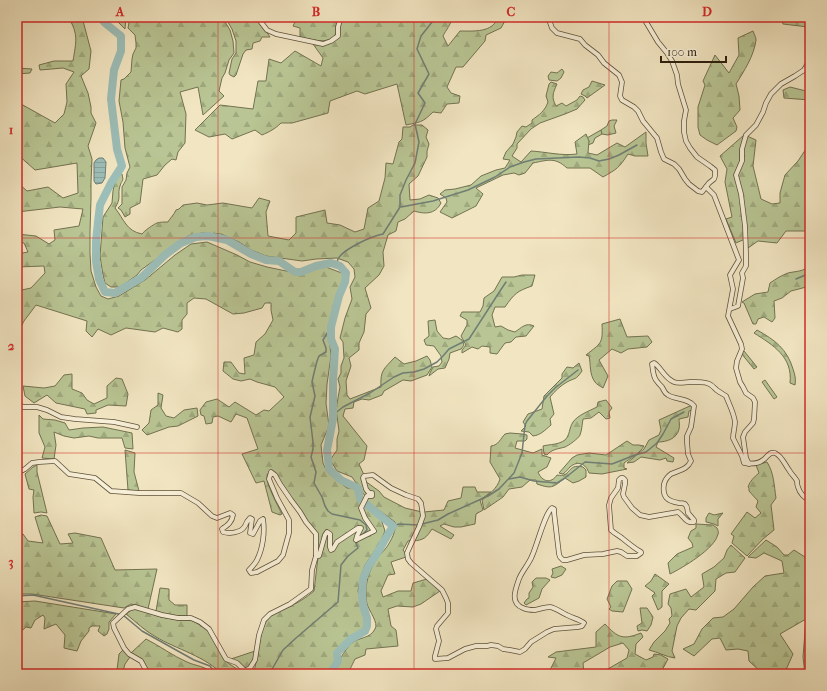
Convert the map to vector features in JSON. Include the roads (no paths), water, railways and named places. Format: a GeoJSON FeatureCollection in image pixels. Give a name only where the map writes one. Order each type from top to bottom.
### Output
{"type":"FeatureCollection","features":[{"type":"Feature","properties":{"kind":"street"},"geometry":{"type":"LineString","coordinates":[[258,17],[267,30],[276,34],[323,44],[338,36],[338,27],[341,17]]}},
{"type":"Feature","properties":{"kind":"street"},"geometry":{"type":"LineString","coordinates":[[548,17],[552,28],[557,33],[580,39],[598,55],[604,64],[619,75],[622,82],[620,96],[622,100],[638,111],[643,121],[657,138],[660,152],[664,159],[674,164],[685,179],[698,192],[702,192],[714,179],[715,170],[697,157],[686,141],[684,127],[686,110],[678,84],[677,75],[672,61],[658,42],[643,17]]}},
{"type":"Feature","properties":{"kind":"street"},"geometry":{"type":"LineString","coordinates":[[730,309],[738,306],[743,278],[742,272],[746,266],[745,226],[741,194],[736,175],[742,161],[742,149],[746,135],[756,125],[771,94],[781,84],[804,70],[810,60]]}},
{"type":"Feature","properties":{"kind":"street"},"geometry":{"type":"LineString","coordinates":[[706,187],[714,194],[738,260],[730,275],[733,289],[728,316],[741,344],[742,350],[737,361],[736,368],[738,375],[742,387],[746,393],[754,398],[755,402],[753,422],[743,437],[746,458],[749,464]]}},
{"type":"Feature","properties":{"kind":"street"},"geometry":{"type":"LineString","coordinates":[[316,556],[319,556],[327,532],[330,534],[331,550],[337,542],[358,528],[361,528],[356,540],[374,531],[360,508],[367,496],[372,496],[372,493],[369,493],[366,489],[363,478],[364,476],[372,475],[391,488],[418,499],[421,503],[423,516],[407,554],[411,563],[442,590],[448,603],[448,613],[436,629],[439,641],[435,659],[452,657],[464,649],[476,646],[491,645],[520,652],[531,642],[554,629],[582,626],[584,623],[581,621],[565,615],[554,608],[547,607],[530,610],[520,607],[515,602],[514,597],[519,580],[532,557],[546,517],[552,508],[554,509],[559,554],[563,560],[584,555],[603,554],[617,551],[627,556],[637,556],[641,553],[611,530],[611,498],[618,488],[619,480],[621,478],[625,480],[626,484],[623,494],[624,497],[632,508],[640,515],[649,517],[678,512],[688,522],[694,522],[689,514],[688,508],[685,505],[670,501],[664,496],[666,478],[686,468],[691,461],[688,454],[687,436],[691,427],[694,406],[688,401],[664,393],[662,387],[655,379],[653,374],[652,364],[654,363],[672,381],[707,382],[716,390],[724,394],[734,416],[735,423],[733,438],[744,463],[749,464],[762,461],[773,452],[776,453],[797,481],[801,494],[810,501]]}},
{"type":"Feature","properties":{"kind":"street"},"geometry":{"type":"LineString","coordinates":[[17,405],[42,408],[60,416],[75,419],[114,422],[137,427]]}},
{"type":"Feature","properties":{"kind":"street"},"geometry":{"type":"LineString","coordinates":[[17,471],[19,472],[25,469],[32,463],[55,461],[69,474],[95,478],[111,491],[181,493],[198,503],[212,516],[218,518],[230,513],[233,515],[230,523],[222,529],[223,532],[227,533],[244,528],[246,522],[250,518],[252,519],[250,533],[253,534],[260,521],[263,519],[262,543],[257,560],[249,570],[251,573],[257,572],[278,561],[283,555],[289,533],[289,520],[269,479],[271,472],[275,475],[306,522],[316,534],[316,556],[312,570],[311,589],[290,604],[270,614],[264,620],[259,635],[255,660],[250,668],[245,671],[237,663],[226,659],[209,629],[200,622],[191,618],[178,618],[162,615],[135,607],[128,609],[113,623],[114,628],[124,648],[129,654],[141,661],[148,674]]}},
{"type":"Feature","properties":{"kind":"water"},"geometry":{"type":"Polygon","coordinates":[[[99,158],[103,158],[106,162],[105,178],[102,183],[96,184],[94,181],[94,163],[99,158]]]}},
{"type":"Feature","properties":{"kind":"waterway"},"geometry":{"type":"LineString","coordinates":[[100,17],[121,36],[121,51],[114,70],[111,99],[117,149],[122,166],[111,183],[100,205],[96,241],[96,261],[99,279],[105,292],[115,293],[141,278],[165,255],[181,243],[196,237],[208,236],[227,240],[251,254],[266,260],[279,261],[295,272],[301,272],[316,266],[331,263],[340,266],[346,273],[345,282],[339,296],[331,327],[331,339],[335,349],[333,419],[327,450],[329,469],[341,480],[358,488],[360,499],[393,526],[368,567],[363,579],[363,605],[367,618],[367,626],[365,631],[351,639],[337,653],[338,661],[330,674]]}},
{"type":"Feature","properties":{"kind":"waterway"},"geometry":{"type":"LineString","coordinates":[[337,265],[338,259],[346,251],[365,240],[383,234],[400,207],[400,195],[415,163],[419,142],[415,124],[425,103],[418,93],[429,74],[417,49],[421,36],[436,17]]}},
{"type":"Feature","properties":{"kind":"waterway"},"geometry":{"type":"LineString","coordinates":[[401,207],[433,201],[468,190],[495,177],[510,167],[524,162],[536,159],[579,157],[599,161],[619,155],[637,145]]}},
{"type":"Feature","properties":{"kind":"waterway"},"geometry":{"type":"LineString","coordinates":[[796,279],[810,273]]}},
{"type":"Feature","properties":{"kind":"waterway"},"geometry":{"type":"LineString","coordinates":[[333,415],[343,407],[370,393],[394,377],[403,373],[424,369],[437,362],[449,349],[469,339],[506,282]]}},
{"type":"Feature","properties":{"kind":"waterway"},"geometry":{"type":"LineString","coordinates":[[331,327],[323,340],[326,352],[319,356],[312,382],[315,396],[310,417],[313,442],[311,457],[316,472],[314,483],[328,511],[332,514],[360,520],[366,525],[367,530],[362,535]]}},
{"type":"Feature","properties":{"kind":"waterway"},"geometry":{"type":"LineString","coordinates":[[422,524],[438,520],[488,496],[499,489],[514,473],[522,453],[525,425],[527,421],[547,396],[578,370]]}},
{"type":"Feature","properties":{"kind":"waterway"},"geometry":{"type":"LineString","coordinates":[[509,479],[520,477],[534,481],[557,483],[585,462],[612,464],[646,452],[657,443],[671,419],[684,412]]}},
{"type":"Feature","properties":{"kind":"waterway"},"geometry":{"type":"LineString","coordinates":[[393,526],[399,524],[418,525]]}},
{"type":"Feature","properties":{"kind":"waterway"},"geometry":{"type":"LineString","coordinates":[[270,674],[283,650],[338,602],[341,565],[348,556],[358,548],[356,543],[359,540]]}},
{"type":"Feature","properties":{"kind":"waterway"},"geometry":{"type":"LineString","coordinates":[[17,596],[33,595],[123,615],[142,631],[194,660],[210,666],[216,674]]}}]}
